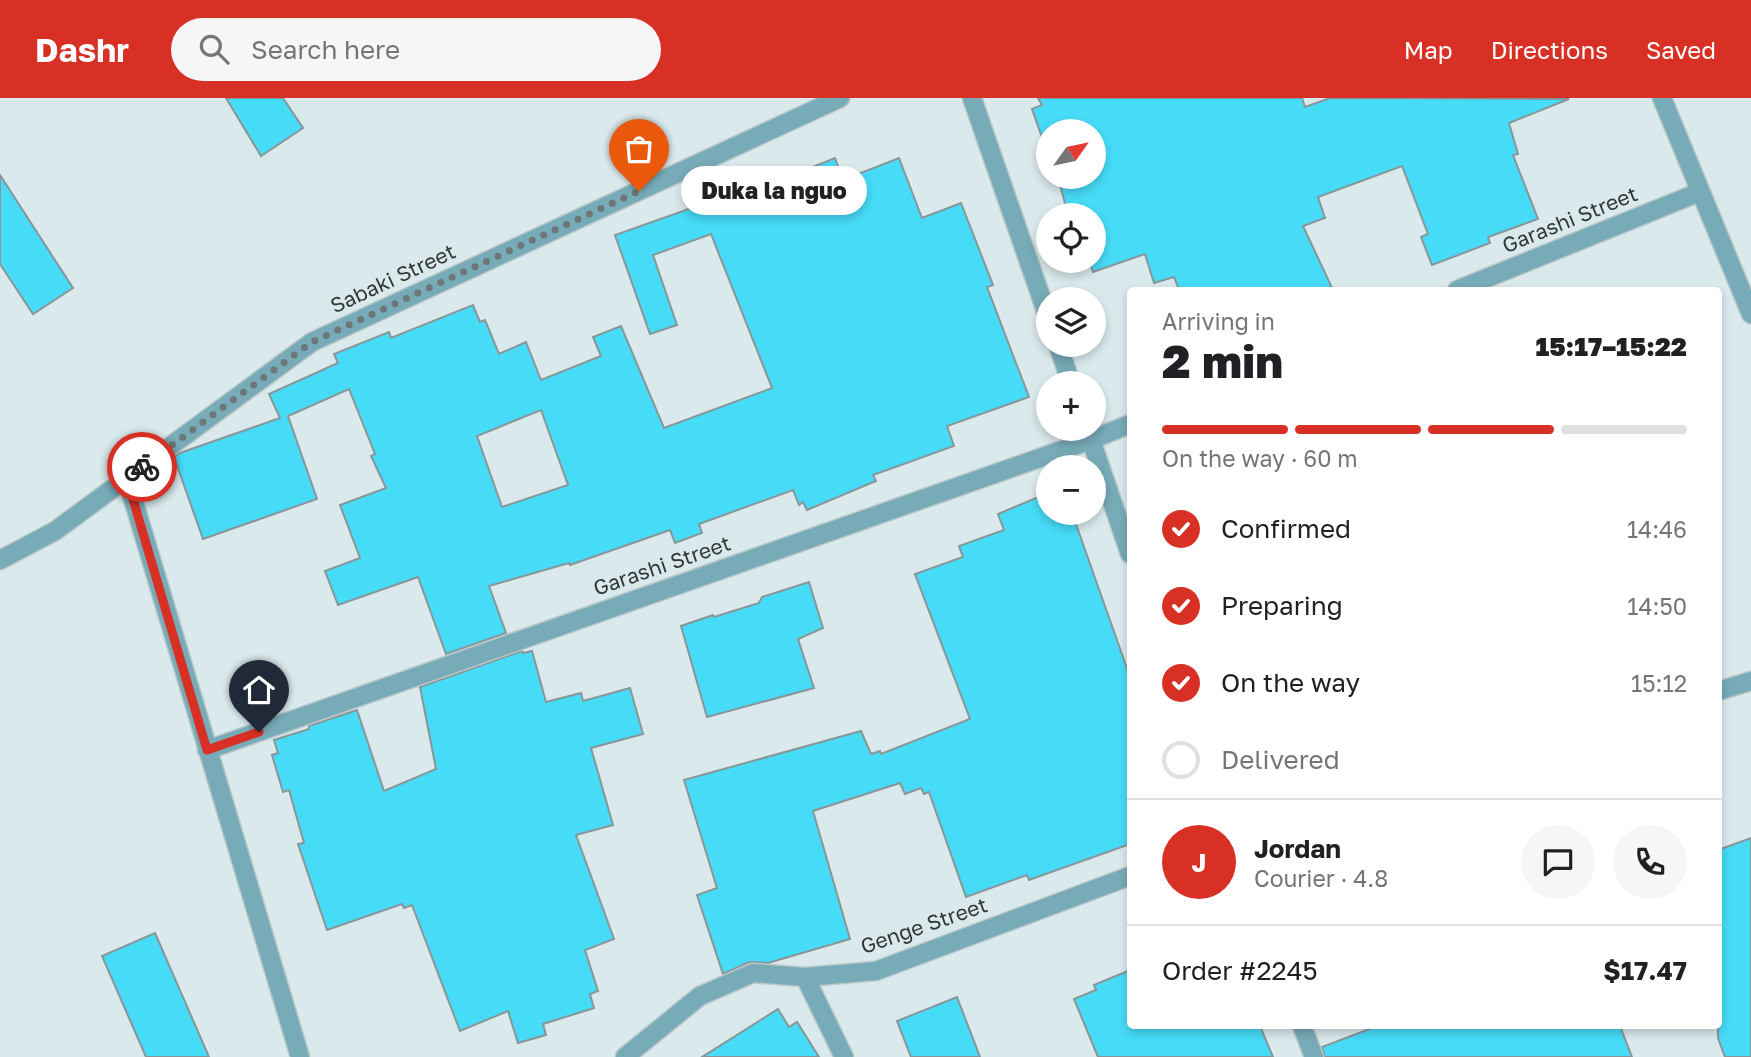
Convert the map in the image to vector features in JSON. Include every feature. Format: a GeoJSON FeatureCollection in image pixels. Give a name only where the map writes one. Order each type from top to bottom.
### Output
{"type":"FeatureCollection","features":[{"type":"Feature","properties":{"kind":"street","name":"Sabaki Street"},"geometry":{"type":"LineString","coordinates":[[0,560],[55,531],[312,342],[840,98]]}},
{"type":"Feature","properties":{"kind":"street"},"geometry":{"type":"LineString","coordinates":[[972,98],[1038,287]]}},
{"type":"Feature","properties":{"kind":"street"},"geometry":{"type":"LineString","coordinates":[[1662,98],[1751,314]]}},
{"type":"Feature","properties":{"kind":"street","name":"Garashi Street"},"geometry":{"type":"LineString","coordinates":[[1464,287],[1700,192]]}},
{"type":"Feature","properties":{"kind":"street","name":"Garashi Street"},"geometry":{"type":"LineString","coordinates":[[1106,430],[1127,425]]}},
{"type":"Feature","properties":{"kind":"street","name":"Garashi Street"},"geometry":{"type":"LineString","coordinates":[[207,750],[1069,441]]}},
{"type":"Feature","properties":{"kind":"street"},"geometry":{"type":"LineString","coordinates":[[1091,441],[1127,545]]}},
{"type":"Feature","properties":{"kind":"street"},"geometry":{"type":"LineString","coordinates":[[127,479],[300,1057]]}},
{"type":"Feature","properties":{"kind":"street"},"geometry":{"type":"LineString","coordinates":[[1722,690],[1751,681]]}},
{"type":"Feature","properties":{"kind":"street","name":"Genge Street"},"geometry":{"type":"LineString","coordinates":[[625,1057],[700,996],[753,972],[805,978],[876,971],[1127,877]]}},
{"type":"Feature","properties":{"kind":"street"},"geometry":{"type":"LineString","coordinates":[[805,978],[844,1057]]}},
{"type":"Feature","properties":{"kind":"street"},"geometry":{"type":"LineString","coordinates":[[1303,1029],[1314,1057]]}},
{"type":"Feature","properties":{"kind":"building"},"geometry":{"type":"Polygon","coordinates":[[[226,98],[283,98],[303,128],[261,156],[226,98]]]}},
{"type":"Feature","properties":{"kind":"building"},"geometry":{"type":"Polygon","coordinates":[[[1038,98],[1302,98],[1305,107],[1330,98],[1569,99],[1509,123],[1518,154],[1513,155],[1538,219],[1488,237],[1490,243],[1432,265],[1421,237],[1428,234],[1402,166],[1318,197],[1325,218],[1303,226],[1332,287],[1178,287],[1174,277],[1154,283],[1145,254],[1106,268],[1106,203],[1065,203],[1061,189],[1106,189],[1106,119],[1036,120],[1032,109],[1042,105],[1038,98]]]}},
{"type":"Feature","properties":{"kind":"building"},"geometry":{"type":"Polygon","coordinates":[[[835,158],[843,180],[899,158],[922,218],[961,203],[993,285],[987,287],[1029,397],[947,426],[954,446],[873,475],[876,481],[807,510],[803,502],[799,505],[793,490],[699,524],[702,533],[675,543],[670,530],[570,565],[569,563],[489,586],[506,633],[446,654],[418,577],[338,605],[325,571],[360,558],[340,505],[386,488],[371,456],[375,454],[349,389],[288,416],[317,499],[203,539],[174,457],[280,418],[269,394],[338,363],[334,354],[389,332],[391,338],[473,305],[480,322],[485,320],[499,354],[526,342],[541,380],[601,356],[593,337],[621,326],[664,428],[772,388],[711,234],[653,255],[677,325],[650,334],[615,235],[735,189],[737,193],[756,186],[757,189],[835,158]],[[541,410],[477,436],[502,507],[568,485],[541,410]]]}},
{"type":"Feature","properties":{"kind":"building"},"geometry":{"type":"Polygon","coordinates":[[[0,175],[73,288],[33,314],[0,264],[0,175]]]}},
{"type":"Feature","properties":{"kind":"building"},"geometry":{"type":"Polygon","coordinates":[[[1036,498],[1036,525],[1076,525],[1127,669],[1127,845],[1029,880],[1027,875],[966,897],[929,792],[924,794],[921,788],[905,794],[900,783],[813,811],[850,939],[768,963],[749,962],[723,974],[697,895],[717,888],[684,780],[861,731],[871,754],[880,751],[881,754],[970,719],[915,574],[963,557],[959,546],[1004,530],[998,514],[1036,498]]]}},
{"type":"Feature","properties":{"kind":"building"},"geometry":{"type":"Polygon","coordinates":[[[809,582],[823,628],[798,639],[814,688],[707,717],[681,626],[759,603],[762,597],[809,582]]]}},
{"type":"Feature","properties":{"kind":"building"},"geometry":{"type":"Polygon","coordinates":[[[522,651],[532,651],[546,702],[581,693],[583,701],[630,688],[643,734],[591,748],[613,825],[576,835],[614,939],[585,950],[598,991],[590,994],[594,1008],[543,1024],[546,1035],[518,1043],[508,1011],[460,1031],[412,905],[404,908],[402,904],[327,930],[298,844],[304,843],[289,790],[283,792],[272,755],[278,753],[274,740],[357,710],[384,791],[436,769],[420,687],[522,651]]]}},
{"type":"Feature","properties":{"kind":"building"},"geometry":{"type":"Polygon","coordinates":[[[1751,838],[1751,1057],[1725,1057],[1718,1038],[1718,1029],[1722,1029],[1722,849],[1751,838]]]}},
{"type":"Feature","properties":{"kind":"building"},"geometry":{"type":"Polygon","coordinates":[[[155,933],[209,1057],[146,1057],[102,956],[155,933]]]}},
{"type":"Feature","properties":{"kind":"building"},"geometry":{"type":"Polygon","coordinates":[[[1127,971],[1127,1029],[1261,1029],[1273,1057],[1098,1057],[1074,999],[1096,990],[1094,985],[1127,971]]]}},
{"type":"Feature","properties":{"kind":"building"},"geometry":{"type":"Polygon","coordinates":[[[957,997],[980,1057],[911,1057],[897,1021],[957,997]]]}},
{"type":"Feature","properties":{"kind":"building"},"geometry":{"type":"Polygon","coordinates":[[[778,1009],[789,1027],[797,1022],[819,1057],[702,1057],[778,1009]]]}},
{"type":"Feature","properties":{"kind":"building"},"geometry":{"type":"Polygon","coordinates":[[[1369,1029],[1621,1029],[1632,1057],[1325,1057],[1322,1047],[1369,1029]]]}},
{"type":"Feature","properties":{"kind":"way so far"},"geometry":{"type":"LineString","coordinates":[[142,467],[312,342],[639,191]]}},
{"type":"Feature","properties":{"kind":"place","name":"Duka la nguo"},"geometry":{"type":"Point","coordinates":[639,191]}},
{"type":"Feature","properties":{"kind":"route"},"geometry":{"type":"LineString","coordinates":[[142,467],[127,479],[207,750],[259,732]]}}]}
